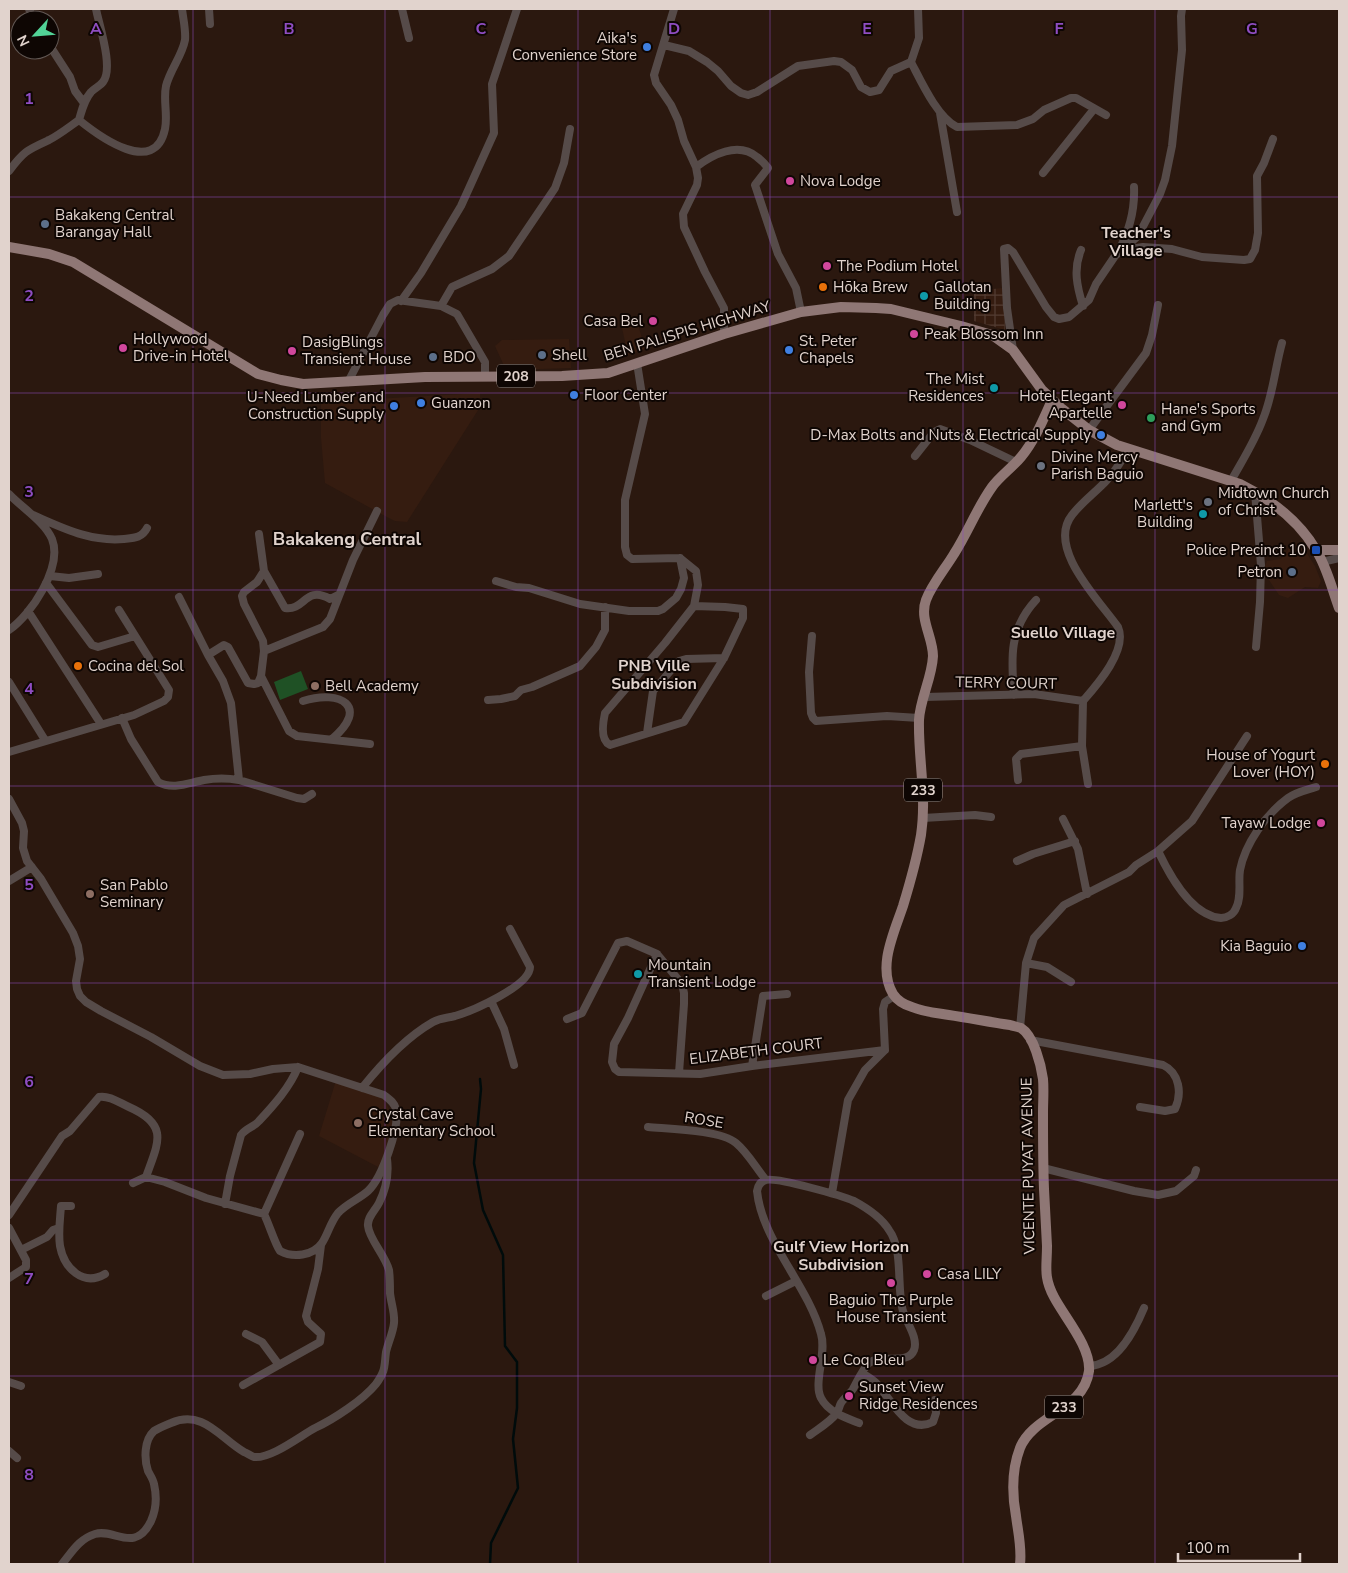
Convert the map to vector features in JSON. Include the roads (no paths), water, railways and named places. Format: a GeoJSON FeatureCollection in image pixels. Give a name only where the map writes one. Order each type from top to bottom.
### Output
{"type":"FeatureCollection","features":[{"type":"Feature","properties":{"kind":"main road","name":"BEN PALISPIS HIGHWAY"},"geometry":{"type":"LineString","coordinates":[[9,247],[49,254],[73,262],[258,374],[303,384],[425,377],[562,376],[608,373],[724,334],[800,312],[841,307],[891,309],[987,333],[1013,350],[1042,390],[1089,430],[1129,449],[1231,481],[1255,492],[1278,507],[1306,536],[1316,550]]}},
{"type":"Feature","properties":{"kind":"main road","name":"233"},"geometry":{"type":"LineString","coordinates":[[894,996],[887,978],[890,946],[909,882],[923,818],[919,718],[931,676],[933,655],[924,616],[926,599],[955,553],[988,493],[1032,441],[1052,400]]}},
{"type":"Feature","properties":{"kind":"main road"},"geometry":{"type":"LineString","coordinates":[[1316,550],[1339,550]]}},
{"type":"Feature","properties":{"kind":"main road","name":"208"},"geometry":{"type":"LineString","coordinates":[[1316,550],[1339,608]]}},
{"type":"Feature","properties":{"kind":"main road"},"geometry":{"type":"LineString","coordinates":[[894,996],[902,1003],[923,1011],[1020,1028]]}},
{"type":"Feature","properties":{"kind":"main road","name":"VICENTE PUYAT AVENUE"},"geometry":{"type":"LineString","coordinates":[[1020,1028],[1035,1049],[1043,1080],[1043,1168],[1047,1248],[1045,1270],[1048,1284],[1082,1342],[1089,1366]]}},
{"type":"Feature","properties":{"kind":"main road","name":"233"},"geometry":{"type":"LineString","coordinates":[[1020,1564],[1020,1544],[1014,1503],[1014,1488],[1016,1463],[1020,1450],[1023,1442],[1038,1426],[1072,1402],[1081,1393],[1086,1382],[1089,1366]]}},
{"type":"Feature","properties":{"kind":"street"},"geometry":{"type":"LineString","coordinates":[[9,171],[18,159],[32,147],[50,140],[79,120],[84,103],[90,92],[106,78],[106,54],[96,9]]}},
{"type":"Feature","properties":{"kind":"street"},"geometry":{"type":"LineString","coordinates":[[79,120],[95,133],[133,151],[148,152],[153,150],[162,140],[166,128],[166,87],[185,39],[182,9]]}},
{"type":"Feature","properties":{"kind":"street"},"geometry":{"type":"LineString","coordinates":[[209,9],[210,24]]}},
{"type":"Feature","properties":{"kind":"street"},"geometry":{"type":"LineString","coordinates":[[402,9],[409,38]]}},
{"type":"Feature","properties":{"kind":"street"},"geometry":{"type":"LineString","coordinates":[[401,301],[422,273],[461,206],[494,133],[492,84],[517,9]]}},
{"type":"Feature","properties":{"kind":"street"},"geometry":{"type":"LineString","coordinates":[[674,9],[654,75],[656,82],[678,120],[684,141],[696,167],[697,185],[684,214],[684,227],[724,308],[724,334]]}},
{"type":"Feature","properties":{"kind":"street"},"geometry":{"type":"LineString","coordinates":[[918,9],[919,38],[911,62],[940,111],[951,124],[957,127],[968,128],[1017,125],[1025,123],[1044,110],[1070,98],[1080,100],[1106,115]]}},
{"type":"Feature","properties":{"kind":"street"},"geometry":{"type":"LineString","coordinates":[[1115,256],[1138,236],[1160,194],[1165,180],[1172,146],[1181,59],[1182,9]]}},
{"type":"Feature","properties":{"kind":"street"},"geometry":{"type":"LineString","coordinates":[[664,44],[689,51],[718,71],[731,86],[741,93],[748,95],[798,66],[834,62],[841,62],[852,70],[861,87],[870,92],[879,90],[891,71],[911,62]]}},
{"type":"Feature","properties":{"kind":"street"},"geometry":{"type":"LineString","coordinates":[[59,60],[70,77],[75,91],[84,103]]}},
{"type":"Feature","properties":{"kind":"street"},"geometry":{"type":"LineString","coordinates":[[1043,173],[1094,109]]}},
{"type":"Feature","properties":{"kind":"street"},"geometry":{"type":"LineString","coordinates":[[940,111],[957,212]]}},
{"type":"Feature","properties":{"kind":"street"},"geometry":{"type":"LineString","coordinates":[[441,306],[452,287],[486,272],[509,256],[555,188],[564,163],[570,129]]}},
{"type":"Feature","properties":{"kind":"street"},"geometry":{"type":"LineString","coordinates":[[1124,250],[1143,247],[1172,249],[1202,257],[1250,259],[1255,250],[1258,233],[1257,176],[1273,139]]}},
{"type":"Feature","properties":{"kind":"street"},"geometry":{"type":"LineString","coordinates":[[696,167],[722,151],[734,151],[746,152],[757,156],[768,168],[755,185],[778,254],[796,288],[800,312]]}},
{"type":"Feature","properties":{"kind":"street"},"geometry":{"type":"LineString","coordinates":[[1013,350],[1007,308],[1004,249],[1010,248],[1013,252],[1054,317],[1059,319],[1069,317],[1089,300],[1096,284],[1115,256],[1128,230],[1134,204],[1134,187]]}},
{"type":"Feature","properties":{"kind":"street"},"geometry":{"type":"LineString","coordinates":[[1081,250],[1076,278],[1083,306]]}},
{"type":"Feature","properties":{"kind":"street"},"geometry":{"type":"LineString","coordinates":[[348,382],[390,304],[398,300],[441,306],[457,314],[485,362],[485,376]]}},
{"type":"Feature","properties":{"kind":"street"},"geometry":{"type":"LineString","coordinates":[[1089,430],[1146,353],[1158,305]]}},
{"type":"Feature","properties":{"kind":"street"},"geometry":{"type":"LineString","coordinates":[[1231,481],[1250,448],[1263,419],[1269,402],[1282,344]]}},
{"type":"Feature","properties":{"kind":"street"},"geometry":{"type":"LineString","coordinates":[[637,363],[645,414],[625,500],[625,547],[627,555],[632,558],[680,558],[696,571],[698,585],[694,606],[605,713],[603,722],[604,740],[606,743],[610,745],[684,722],[724,658],[743,618],[743,609],[694,606]]}},
{"type":"Feature","properties":{"kind":"street"},"geometry":{"type":"LineString","coordinates":[[915,456],[934,432],[940,429],[970,440],[1016,462]]}},
{"type":"Feature","properties":{"kind":"street"},"geometry":{"type":"LineString","coordinates":[[1088,784],[1082,746],[1083,701],[1093,691],[1117,654],[1121,637],[1118,627],[1074,567],[1067,551],[1065,529],[1072,515],[1108,479],[1129,449]]}},
{"type":"Feature","properties":{"kind":"street"},"geometry":{"type":"LineString","coordinates":[[1255,492],[1261,565],[1256,647]]}},
{"type":"Feature","properties":{"kind":"street"},"geometry":{"type":"LineString","coordinates":[[9,494],[48,532],[52,540],[54,561],[48,579],[28,611],[9,630]]}},
{"type":"Feature","properties":{"kind":"street"},"geometry":{"type":"LineString","coordinates":[[264,651],[323,627],[330,619],[353,560],[377,511]]}},
{"type":"Feature","properties":{"kind":"street"},"geometry":{"type":"LineString","coordinates":[[29,512],[70,532],[100,539],[136,538],[145,533],[147,528]]}},
{"type":"Feature","properties":{"kind":"street"},"geometry":{"type":"LineString","coordinates":[[259,534],[264,571],[280,602],[288,609],[295,607],[316,594],[330,599],[338,595]]}},
{"type":"Feature","properties":{"kind":"street"},"geometry":{"type":"LineString","coordinates":[[496,582],[529,588],[580,604],[637,611],[658,611],[676,598],[681,590],[684,578],[680,558]]}},
{"type":"Feature","properties":{"kind":"street"},"geometry":{"type":"LineString","coordinates":[[1322,562],[1339,558]]}},
{"type":"Feature","properties":{"kind":"street"},"geometry":{"type":"LineString","coordinates":[[208,655],[224,645],[228,647],[248,683],[258,683],[261,676],[264,651],[263,641],[244,604],[242,596],[264,571]]}},
{"type":"Feature","properties":{"kind":"street"},"geometry":{"type":"LineString","coordinates":[[48,579],[98,574]]}},
{"type":"Feature","properties":{"kind":"street"},"geometry":{"type":"LineString","coordinates":[[48,579],[92,645],[98,647],[135,636]]}},
{"type":"Feature","properties":{"kind":"street"},"geometry":{"type":"LineString","coordinates":[[179,596],[223,681],[230,703],[239,780]]}},
{"type":"Feature","properties":{"kind":"street"},"geometry":{"type":"LineString","coordinates":[[1014,695],[1012,655],[1016,628],[1036,600]]}},
{"type":"Feature","properties":{"kind":"street"},"geometry":{"type":"LineString","coordinates":[[488,700],[500,700],[515,696],[521,690],[580,666],[596,647],[605,630],[604,608]]}},
{"type":"Feature","properties":{"kind":"street"},"geometry":{"type":"LineString","coordinates":[[9,752],[134,715],[164,702],[170,694],[169,690],[119,610]]}},
{"type":"Feature","properties":{"kind":"street"},"geometry":{"type":"LineString","coordinates":[[28,611],[101,724]]}},
{"type":"Feature","properties":{"kind":"street"},"geometry":{"type":"LineString","coordinates":[[812,636],[810,672],[812,718],[816,721],[886,716],[919,718]]}},
{"type":"Feature","properties":{"kind":"street"},"geometry":{"type":"LineString","coordinates":[[647,733],[653,691],[679,661],[686,659],[724,658]]}},
{"type":"Feature","properties":{"kind":"street"},"geometry":{"type":"LineString","coordinates":[[261,676],[286,728],[292,734],[370,744]]}},
{"type":"Feature","properties":{"kind":"street"},"geometry":{"type":"LineString","coordinates":[[9,682],[45,740]]}},
{"type":"Feature","properties":{"kind":"street","name":"TERRY COURT"},"geometry":{"type":"LineString","coordinates":[[925,697],[1034,694],[1083,701]]}},
{"type":"Feature","properties":{"kind":"street"},"geometry":{"type":"LineString","coordinates":[[304,701],[323,696],[340,698],[344,701],[350,711],[349,718],[343,728],[332,739]]}},
{"type":"Feature","properties":{"kind":"street"},"geometry":{"type":"LineString","coordinates":[[122,718],[131,739],[158,782],[165,786],[225,778],[239,780],[297,798],[304,799],[312,794]]}},
{"type":"Feature","properties":{"kind":"street"},"geometry":{"type":"LineString","coordinates":[[1020,1028],[1026,963],[1034,938],[1064,905],[1129,872],[1186,828],[1247,736]]}},
{"type":"Feature","properties":{"kind":"street"},"geometry":{"type":"LineString","coordinates":[[1018,780],[1016,760],[1018,755],[1082,746]]}},
{"type":"Feature","properties":{"kind":"street"},"geometry":{"type":"LineString","coordinates":[[1158,851],[1166,867],[1191,903],[1212,916],[1223,918],[1229,916],[1238,904],[1240,870],[1244,857],[1257,831],[1271,813],[1289,797],[1316,787]]}},
{"type":"Feature","properties":{"kind":"street"},"geometry":{"type":"LineString","coordinates":[[9,799],[22,823],[24,855],[73,933],[78,946],[80,959],[76,981],[77,989],[80,996],[86,1002],[200,1066],[223,1074],[250,1074],[273,1069],[298,1067],[384,1095],[393,1103],[396,1109],[393,1137],[386,1159],[373,1185],[368,1191],[339,1212],[331,1222],[321,1245],[318,1269],[306,1316],[308,1322],[321,1334],[320,1342],[244,1385]]}},
{"type":"Feature","properties":{"kind":"street"},"geometry":{"type":"LineString","coordinates":[[923,818],[975,815],[991,817]]}},
{"type":"Feature","properties":{"kind":"street"},"geometry":{"type":"LineString","coordinates":[[1063,819],[1081,856],[1087,894]]}},
{"type":"Feature","properties":{"kind":"street"},"geometry":{"type":"LineString","coordinates":[[1016,861],[1075,841]]}},
{"type":"Feature","properties":{"kind":"street"},"geometry":{"type":"LineString","coordinates":[[9,881],[32,867]]}},
{"type":"Feature","properties":{"kind":"street"},"geometry":{"type":"LineString","coordinates":[[362,1088],[394,1053],[432,1022],[461,1014],[492,1001],[526,978],[530,972],[528,962],[510,929]]}},
{"type":"Feature","properties":{"kind":"street"},"geometry":{"type":"LineString","coordinates":[[567,1019],[582,1014],[618,943],[627,941],[657,954],[614,1044],[612,1062],[615,1069],[619,1072],[679,1073]]}},
{"type":"Feature","properties":{"kind":"street","name":"ELIZABETH COURT"},"geometry":{"type":"LineString","coordinates":[[657,954],[683,988],[684,1004],[679,1073],[700,1074],[885,1050]]}},
{"type":"Feature","properties":{"kind":"street"},"geometry":{"type":"LineString","coordinates":[[1026,963],[1047,967],[1071,982]]}},
{"type":"Feature","properties":{"kind":"street"},"geometry":{"type":"LineString","coordinates":[[752,1066],[763,996],[787,994]]}},
{"type":"Feature","properties":{"kind":"street"},"geometry":{"type":"LineString","coordinates":[[832,1193],[848,1100],[865,1070],[885,1050],[883,1009],[885,1002],[894,996]]}},
{"type":"Feature","properties":{"kind":"street"},"geometry":{"type":"LineString","coordinates":[[492,1001],[504,1029],[514,1065]]}},
{"type":"Feature","properties":{"kind":"street"},"geometry":{"type":"LineString","coordinates":[[1030,1040],[1163,1065],[1170,1068],[1179,1085],[1179,1099],[1175,1109],[1165,1111],[1140,1107]]}},
{"type":"Feature","properties":{"kind":"street"},"geometry":{"type":"LineString","coordinates":[[225,1204],[241,1135],[259,1122],[288,1087],[298,1067]]}},
{"type":"Feature","properties":{"kind":"street"},"geometry":{"type":"LineString","coordinates":[[9,1215],[62,1136],[70,1131],[99,1096],[136,1110],[151,1120],[154,1125],[159,1141],[146,1178]]}},
{"type":"Feature","properties":{"kind":"street","name":"ROSE"},"geometry":{"type":"LineString","coordinates":[[648,1127],[714,1134],[732,1140],[766,1180]]}},
{"type":"Feature","properties":{"kind":"street"},"geometry":{"type":"LineString","coordinates":[[264,1214],[300,1134]]}},
{"type":"Feature","properties":{"kind":"street"},"geometry":{"type":"LineString","coordinates":[[62,1564],[80,1542],[88,1537],[103,1532],[127,1539],[140,1534],[148,1528],[155,1508],[156,1492],[154,1482],[148,1472],[146,1447],[155,1431],[173,1422],[185,1419],[201,1422],[214,1428],[239,1448],[254,1457],[268,1455],[341,1414],[376,1383],[385,1368],[386,1354],[394,1324],[388,1269],[382,1253],[371,1237],[368,1225],[386,1184],[388,1173],[386,1159]]}},
{"type":"Feature","properties":{"kind":"street"},"geometry":{"type":"LineString","coordinates":[[1043,1168],[1158,1195],[1176,1191],[1194,1176],[1196,1170]]}},
{"type":"Feature","properties":{"kind":"street"},"geometry":{"type":"LineString","coordinates":[[132,1183],[146,1178],[165,1182],[206,1198],[264,1214],[280,1252],[301,1256],[321,1245]]}},
{"type":"Feature","properties":{"kind":"street"},"geometry":{"type":"LineString","coordinates":[[810,1435],[836,1414],[840,1404],[852,1391],[870,1362],[904,1358],[912,1354],[915,1342],[902,1310],[896,1243],[893,1235],[881,1220],[853,1201],[832,1193],[778,1180],[766,1180],[758,1186],[757,1191],[762,1214],[812,1310],[822,1336],[823,1347],[819,1394],[824,1403],[836,1414],[859,1423]]}},
{"type":"Feature","properties":{"kind":"street"},"geometry":{"type":"LineString","coordinates":[[72,1206],[61,1206],[59,1228],[63,1255],[71,1269],[79,1276],[95,1279],[105,1274]]}},
{"type":"Feature","properties":{"kind":"street"},"geometry":{"type":"LineString","coordinates":[[9,1228],[26,1260],[26,1267],[9,1278]]}},
{"type":"Feature","properties":{"kind":"street"},"geometry":{"type":"LineString","coordinates":[[21,1250],[47,1237],[53,1230],[59,1228]]}},
{"type":"Feature","properties":{"kind":"street"},"geometry":{"type":"LineString","coordinates":[[766,1296],[796,1281]]}},
{"type":"Feature","properties":{"kind":"street"},"geometry":{"type":"LineString","coordinates":[[1089,1366],[1098,1366],[1109,1360],[1134,1330],[1144,1308]]}},
{"type":"Feature","properties":{"kind":"street"},"geometry":{"type":"LineString","coordinates":[[246,1334],[262,1342],[279,1365]]}},
{"type":"Feature","properties":{"kind":"street"},"geometry":{"type":"LineString","coordinates":[[862,1373],[878,1384],[900,1414],[913,1424],[924,1425],[933,1422],[936,1413],[935,1400]]}},
{"type":"Feature","properties":{"kind":"street"},"geometry":{"type":"LineString","coordinates":[[9,1382],[21,1386]]}},
{"type":"Feature","properties":{"kind":"street"},"geometry":{"type":"LineString","coordinates":[[9,1451],[17,1458]]}},
{"type":"Feature","properties":{"kind":"waterway"},"geometry":{"type":"LineString","coordinates":[[480,1079],[481,1089],[474,1163],[483,1210],[503,1255],[505,1346],[517,1362],[517,1408],[513,1439],[518,1488],[491,1543],[490,1564]]}},
{"type":"Feature","properties":{"kind":"place","name":"Aika's Convenience Store"},"geometry":{"type":"Point","coordinates":[647,47]}},
{"type":"Feature","properties":{"kind":"place","name":"Nova Lodge"},"geometry":{"type":"Point","coordinates":[790,181]}},
{"type":"Feature","properties":{"kind":"place","name":"Bakakeng Central Barangay Hall"},"geometry":{"type":"Point","coordinates":[45,224]}},
{"type":"Feature","properties":{"kind":"place","name":"The Podium Hotel"},"geometry":{"type":"Point","coordinates":[827,266]}},
{"type":"Feature","properties":{"kind":"place","name":"Hōka Brew"},"geometry":{"type":"Point","coordinates":[823,287]}},
{"type":"Feature","properties":{"kind":"place","name":"Gallotan Building"},"geometry":{"type":"Point","coordinates":[924,296]}},
{"type":"Feature","properties":{"kind":"place","name":"Casa Bel"},"geometry":{"type":"Point","coordinates":[653,321]}},
{"type":"Feature","properties":{"kind":"place","name":"Peak Blossom Inn"},"geometry":{"type":"Point","coordinates":[914,334]}},
{"type":"Feature","properties":{"kind":"place","name":"Hollywood Drive-in Hotel"},"geometry":{"type":"Point","coordinates":[123,348]}},
{"type":"Feature","properties":{"kind":"place","name":"St. Peter Chapels"},"geometry":{"type":"Point","coordinates":[789,350]}},
{"type":"Feature","properties":{"kind":"place","name":"DasigBlings Transient House"},"geometry":{"type":"Point","coordinates":[292,351]}},
{"type":"Feature","properties":{"kind":"place","name":"Shell"},"geometry":{"type":"Point","coordinates":[542,355]}},
{"type":"Feature","properties":{"kind":"place","name":"BDO"},"geometry":{"type":"Point","coordinates":[433,357]}},
{"type":"Feature","properties":{"kind":"place","name":"The Mist Residences"},"geometry":{"type":"Point","coordinates":[994,388]}},
{"type":"Feature","properties":{"kind":"place","name":"Floor Center"},"geometry":{"type":"Point","coordinates":[574,395]}},
{"type":"Feature","properties":{"kind":"place","name":"Guanzon"},"geometry":{"type":"Point","coordinates":[421,403]}},
{"type":"Feature","properties":{"kind":"place","name":"Hotel Elegant Apartelle"},"geometry":{"type":"Point","coordinates":[1122,405]}},
{"type":"Feature","properties":{"kind":"place","name":"U-Need Lumber and Construction Supply"},"geometry":{"type":"Point","coordinates":[394,406]}},
{"type":"Feature","properties":{"kind":"place","name":"Hane's Sports and Gym"},"geometry":{"type":"Point","coordinates":[1151,418]}},
{"type":"Feature","properties":{"kind":"place","name":"D-Max Bolts and Nuts & Electrical Supply"},"geometry":{"type":"Point","coordinates":[1101,435]}},
{"type":"Feature","properties":{"kind":"place","name":"Divine Mercy Parish Baguio"},"geometry":{"type":"Point","coordinates":[1041,466]}},
{"type":"Feature","properties":{"kind":"place","name":"Midtown Church of Christ"},"geometry":{"type":"Point","coordinates":[1208,502]}},
{"type":"Feature","properties":{"kind":"place","name":"Marlett's Building"},"geometry":{"type":"Point","coordinates":[1203,514]}},
{"type":"Feature","properties":{"kind":"place","name":"Police Precinct 10"},"geometry":{"type":"Point","coordinates":[1316,550]}},
{"type":"Feature","properties":{"kind":"place","name":"Petron"},"geometry":{"type":"Point","coordinates":[1292,572]}},
{"type":"Feature","properties":{"kind":"place","name":"Cocina del Sol"},"geometry":{"type":"Point","coordinates":[78,666]}},
{"type":"Feature","properties":{"kind":"place","name":"Bell Academy"},"geometry":{"type":"Point","coordinates":[315,686]}},
{"type":"Feature","properties":{"kind":"place","name":"House of Yogurt Lover (HOY)"},"geometry":{"type":"Point","coordinates":[1325,764]}},
{"type":"Feature","properties":{"kind":"place","name":"Tayaw Lodge"},"geometry":{"type":"Point","coordinates":[1321,823]}},
{"type":"Feature","properties":{"kind":"place","name":"San Pablo Seminary"},"geometry":{"type":"Point","coordinates":[90,894]}},
{"type":"Feature","properties":{"kind":"place","name":"Kia Baguio"},"geometry":{"type":"Point","coordinates":[1302,946]}},
{"type":"Feature","properties":{"kind":"place","name":"Mountain Transient Lodge"},"geometry":{"type":"Point","coordinates":[638,974]}},
{"type":"Feature","properties":{"kind":"place","name":"Crystal Cave Elementary School"},"geometry":{"type":"Point","coordinates":[358,1123]}},
{"type":"Feature","properties":{"kind":"place","name":"Casa LILY"},"geometry":{"type":"Point","coordinates":[927,1274]}},
{"type":"Feature","properties":{"kind":"place","name":"Baguio The Purple House Transient"},"geometry":{"type":"Point","coordinates":[891,1283]}},
{"type":"Feature","properties":{"kind":"place","name":"Le Coq Bleu"},"geometry":{"type":"Point","coordinates":[813,1360]}},
{"type":"Feature","properties":{"kind":"place","name":"Sunset View Ridge Residences"},"geometry":{"type":"Point","coordinates":[849,1396]}},
{"type":"Feature","properties":{"kind":"district","name":"Teacher's Village"},"geometry":{"type":"Point","coordinates":[1136,242]}},
{"type":"Feature","properties":{"kind":"district","name":"Bakakeng Central"},"geometry":{"type":"Point","coordinates":[347,539]}},
{"type":"Feature","properties":{"kind":"district","name":"Suello Village"},"geometry":{"type":"Point","coordinates":[1063,633]}},
{"type":"Feature","properties":{"kind":"district","name":"PNB Ville Subdivision"},"geometry":{"type":"Point","coordinates":[654,675]}},
{"type":"Feature","properties":{"kind":"district","name":"Gulf View Horizon Subdivision"},"geometry":{"type":"Point","coordinates":[841,1256]}}]}
